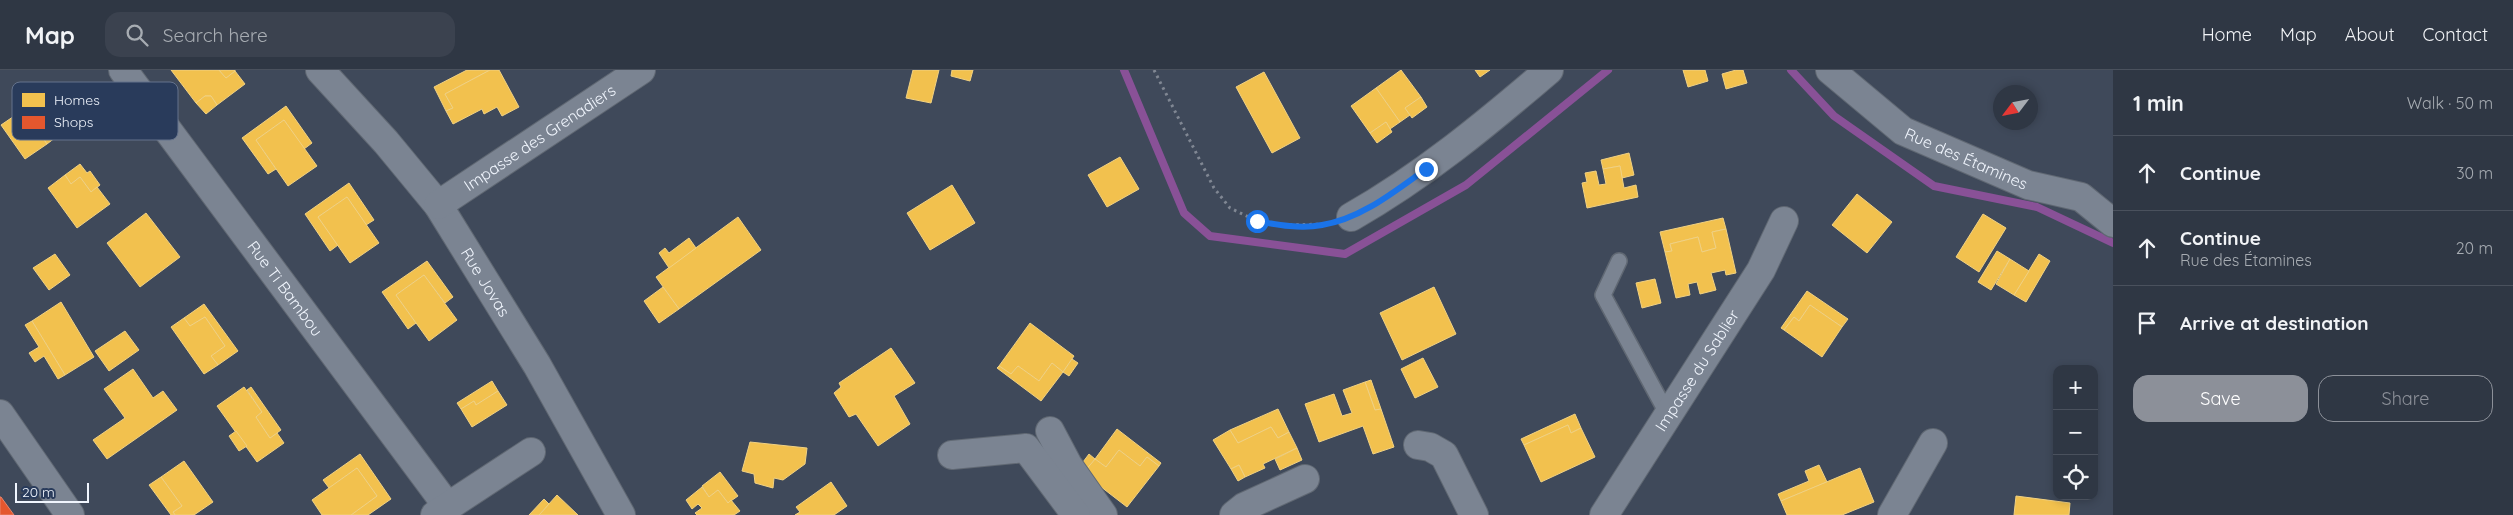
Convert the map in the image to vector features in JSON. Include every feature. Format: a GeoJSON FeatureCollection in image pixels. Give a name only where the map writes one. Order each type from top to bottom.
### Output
{"type":"FeatureCollection","features":[{"type":"Feature","properties":{"kind":"street","name":"Rue Ti Bambou"},"geometry":{"type":"LineString","coordinates":[[123,70],[132,82]]}},
{"type":"Feature","properties":{"kind":"street","name":"Rue Jovas"},"geometry":{"type":"LineString","coordinates":[[320,70],[386,142],[438,205],[537,365],[621,515]]}},
{"type":"Feature","properties":{"kind":"street","name":"Impasse des Grenadiers"},"geometry":{"type":"LineString","coordinates":[[438,205],[641,70]]}},
{"type":"Feature","properties":{"kind":"street"},"geometry":{"type":"LineString","coordinates":[[1351,217],[1384,198],[1472,136],[1549,70]]}},
{"type":"Feature","properties":{"kind":"street","name":"Rue des Étamines"},"geometry":{"type":"LineString","coordinates":[[1830,70],[1903,131],[2028,185],[2081,197],[2113,223]]}},
{"type":"Feature","properties":{"kind":"street","name":"Rue Ti Bambou"},"geometry":{"type":"LineString","coordinates":[[174,140],[442,511],[531,452]]}},
{"type":"Feature","properties":{"kind":"street","name":"Impasse du Sablier"},"geometry":{"type":"LineString","coordinates":[[1604,515],[1761,270],[1784,221]]}},
{"type":"Feature","properties":{"kind":"street"},"geometry":{"type":"LineString","coordinates":[[4,428],[70,515]]}},
{"type":"Feature","properties":{"kind":"street"},"geometry":{"type":"LineString","coordinates":[[1050,431],[1068,465],[1103,515]]}},
{"type":"Feature","properties":{"kind":"street"},"geometry":{"type":"LineString","coordinates":[[1892,515],[1933,443]]}},
{"type":"Feature","properties":{"kind":"street"},"geometry":{"type":"LineString","coordinates":[[1418,445],[1430,447],[1444,455],[1474,515]]}},
{"type":"Feature","properties":{"kind":"street"},"geometry":{"type":"LineString","coordinates":[[952,455],[1026,448],[1076,515]]}},
{"type":"Feature","properties":{"kind":"street"},"geometry":{"type":"LineString","coordinates":[[1234,515],[1244,507],[1305,479]]}},
{"type":"Feature","properties":{"kind":"lane"},"geometry":{"type":"LineString","coordinates":[[1619,261],[1603,295],[1668,415]]}},
{"type":"Feature","properties":{"kind":"path"},"geometry":{"type":"LineString","coordinates":[[1154,70],[1214,188],[1230,208],[1257,221],[1281,225],[1322,226],[1351,217]]}},
{"type":"Feature","properties":{"kind":"building: Homes"},"geometry":{"type":"Polygon","coordinates":[[[171,70],[219,70],[226,78],[235,71],[245,84],[217,105],[211,96],[205,96],[196,103],[171,70]]]}},
{"type":"Feature","properties":{"kind":"building: Homes"},"geometry":{"type":"Polygon","coordinates":[[[219,70],[235,70],[235,71],[226,78],[219,70]]]}},
{"type":"Feature","properties":{"kind":"building: Homes"},"geometry":{"type":"Polygon","coordinates":[[[467,70],[490,70],[445,94],[453,108],[446,111],[434,87],[467,70]]]}},
{"type":"Feature","properties":{"kind":"building: Homes"},"geometry":{"type":"Polygon","coordinates":[[[490,70],[499,70],[519,107],[502,116],[497,107],[484,114],[482,109],[453,124],[446,111],[453,108],[445,94],[490,70]]]}},
{"type":"Feature","properties":{"kind":"building: Homes"},"geometry":{"type":"Polygon","coordinates":[[[913,70],[939,70],[931,103],[906,98],[913,70]]]}},
{"type":"Feature","properties":{"kind":"building: Homes"},"geometry":{"type":"Polygon","coordinates":[[[952,70],[973,70],[970,81],[951,76],[952,70]]]}},
{"type":"Feature","properties":{"kind":"building: Homes"},"geometry":{"type":"Polygon","coordinates":[[[1401,70],[1421,97],[1405,108],[1410,115],[1400,122],[1376,88],[1401,70]]]}},
{"type":"Feature","properties":{"kind":"building: Homes"},"geometry":{"type":"Polygon","coordinates":[[[1475,70],[1490,70],[1480,77],[1475,70]]]}},
{"type":"Feature","properties":{"kind":"building: Homes"},"geometry":{"type":"Polygon","coordinates":[[[1683,70],[1705,70],[1708,81],[1688,87],[1683,70]]]}},
{"type":"Feature","properties":{"kind":"building: Homes"},"geometry":{"type":"Polygon","coordinates":[[[1743,70],[1747,83],[1726,89],[1722,74],[1743,70]]]}},
{"type":"Feature","properties":{"kind":"building: Homes"},"geometry":{"type":"Polygon","coordinates":[[[1264,72],[1300,138],[1272,153],[1236,87],[1264,72]]]}},
{"type":"Feature","properties":{"kind":"building: Homes"},"geometry":{"type":"Polygon","coordinates":[[[1376,88],[1400,122],[1390,129],[1386,122],[1370,133],[1351,106],[1376,88]]]}},
{"type":"Feature","properties":{"kind":"building: Homes"},"geometry":{"type":"Polygon","coordinates":[[[205,96],[211,96],[217,105],[206,114],[196,103],[205,96]]]}},
{"type":"Feature","properties":{"kind":"building: Homes"},"geometry":{"type":"Polygon","coordinates":[[[1421,97],[1427,107],[1412,118],[1405,108],[1421,97]]]}},
{"type":"Feature","properties":{"kind":"building: Homes"},"geometry":{"type":"Polygon","coordinates":[[[286,106],[312,143],[304,149],[284,120],[256,140],[276,169],[268,174],[242,138],[286,106]]]}},
{"type":"Feature","properties":{"kind":"building: Homes"},"geometry":{"type":"Polygon","coordinates":[[[12,118],[12,140],[44,140],[47,144],[25,159],[1,125],[12,118]]]}},
{"type":"Feature","properties":{"kind":"building: Homes"},"geometry":{"type":"Polygon","coordinates":[[[284,120],[317,166],[288,186],[256,140],[284,120]]]}},
{"type":"Feature","properties":{"kind":"building: Homes"},"geometry":{"type":"Polygon","coordinates":[[[1386,122],[1392,132],[1377,143],[1370,133],[1386,122]]]}},
{"type":"Feature","properties":{"kind":"building: Homes"},"geometry":{"type":"Polygon","coordinates":[[[44,140],[52,140],[47,144],[44,140]]]}},
{"type":"Feature","properties":{"kind":"building: Homes"},"geometry":{"type":"Polygon","coordinates":[[[1629,153],[1634,175],[1622,178],[1620,166],[1603,169],[1601,160],[1629,153]]]}},
{"type":"Feature","properties":{"kind":"building: Homes"},"geometry":{"type":"Polygon","coordinates":[[[1120,157],[1139,189],[1107,207],[1088,175],[1120,157]]]}},
{"type":"Feature","properties":{"kind":"building: Homes"},"geometry":{"type":"Polygon","coordinates":[[[80,164],[87,173],[90,171],[100,185],[91,192],[80,177],[71,184],[65,175],[80,164]]]}},
{"type":"Feature","properties":{"kind":"building: Homes"},"geometry":{"type":"Polygon","coordinates":[[[1620,166],[1624,188],[1636,185],[1638,197],[1587,208],[1582,183],[1587,182],[1585,173],[1596,171],[1599,185],[1606,184],[1603,169],[1620,166]]]}},
{"type":"Feature","properties":{"kind":"building: Homes"},"geometry":{"type":"Polygon","coordinates":[[[65,175],[71,184],[80,177],[91,192],[97,187],[110,204],[77,228],[48,188],[65,175]]]}},
{"type":"Feature","properties":{"kind":"building: Homes"},"geometry":{"type":"Polygon","coordinates":[[[349,183],[374,220],[366,225],[347,197],[318,217],[338,245],[330,251],[305,214],[349,183]]]}},
{"type":"Feature","properties":{"kind":"building: Homes"},"geometry":{"type":"Polygon","coordinates":[[[952,185],[975,223],[930,250],[907,213],[952,185]]]}},
{"type":"Feature","properties":{"kind":"building: Homes"},"geometry":{"type":"Polygon","coordinates":[[[1857,194],[1892,222],[1867,253],[1832,225],[1857,194]]]}},
{"type":"Feature","properties":{"kind":"building: Homes"},"geometry":{"type":"Polygon","coordinates":[[[347,197],[379,243],[350,263],[318,217],[347,197]]]}},
{"type":"Feature","properties":{"kind":"building: Homes"},"geometry":{"type":"Polygon","coordinates":[[[146,213],[180,257],[140,287],[107,243],[146,213]]]}},
{"type":"Feature","properties":{"kind":"building: Homes"},"geometry":{"type":"Polygon","coordinates":[[[1983,214],[2006,228],[1979,272],[1956,257],[1983,214]]]}},
{"type":"Feature","properties":{"kind":"building: Homes"},"geometry":{"type":"Polygon","coordinates":[[[738,217],[761,250],[679,309],[656,277],[738,217]]]}},
{"type":"Feature","properties":{"kind":"building: Homes"},"geometry":{"type":"Polygon","coordinates":[[[1723,218],[1726,229],[1712,232],[1716,248],[1702,252],[1698,237],[1670,244],[1672,251],[1665,252],[1660,232],[1723,218]]]}},
{"type":"Feature","properties":{"kind":"building: Homes"},"geometry":{"type":"Polygon","coordinates":[[[1726,229],[1736,273],[1726,275],[1725,270],[1711,273],[1716,290],[1700,294],[1697,282],[1688,284],[1690,295],[1676,298],[1665,252],[1672,251],[1670,244],[1698,237],[1702,252],[1716,248],[1712,232],[1726,229]]]}},
{"type":"Feature","properties":{"kind":"building: Homes"},"geometry":{"type":"Polygon","coordinates":[[[689,238],[696,248],[669,268],[659,253],[665,248],[669,253],[689,238]]]}},
{"type":"Feature","properties":{"kind":"building: Homes"},"geometry":{"type":"Polygon","coordinates":[[[1997,251],[2010,259],[1991,290],[1978,282],[1997,251]]]}},
{"type":"Feature","properties":{"kind":"building: Homes"},"geometry":{"type":"Polygon","coordinates":[[[55,254],[70,275],[49,290],[33,268],[55,254]]]}},
{"type":"Feature","properties":{"kind":"building: Homes"},"geometry":{"type":"Polygon","coordinates":[[[2039,254],[2050,261],[2026,302],[2014,295],[2039,254]]]}},
{"type":"Feature","properties":{"kind":"building: Homes"},"geometry":{"type":"Polygon","coordinates":[[[2010,259],[2029,271],[2014,295],[1996,284],[2010,259]]]}},
{"type":"Feature","properties":{"kind":"building: Homes"},"geometry":{"type":"Polygon","coordinates":[[[427,261],[453,297],[445,303],[424,275],[396,295],[416,323],[408,329],[382,292],[427,261]]]}},
{"type":"Feature","properties":{"kind":"building: Homes"},"geometry":{"type":"Polygon","coordinates":[[[424,275],[457,320],[429,341],[396,295],[424,275]]]}},
{"type":"Feature","properties":{"kind":"building: Homes"},"geometry":{"type":"Polygon","coordinates":[[[1655,279],[1661,303],[1642,308],[1636,283],[1655,279]]]}},
{"type":"Feature","properties":{"kind":"building: Homes"},"geometry":{"type":"Polygon","coordinates":[[[663,287],[679,309],[659,323],[644,301],[663,287]]]}},
{"type":"Feature","properties":{"kind":"building: Homes"},"geometry":{"type":"Polygon","coordinates":[[[1434,287],[1456,334],[1402,360],[1380,313],[1434,287]]]}},
{"type":"Feature","properties":{"kind":"building: Homes"},"geometry":{"type":"Polygon","coordinates":[[[1807,291],[1848,319],[1842,327],[1810,305],[1799,321],[1794,317],[1784,330],[1781,328],[1807,291]]]}},
{"type":"Feature","properties":{"kind":"building: Homes"},"geometry":{"type":"Polygon","coordinates":[[[61,302],[94,357],[65,375],[32,321],[61,302]]]}},
{"type":"Feature","properties":{"kind":"building: Homes"},"geometry":{"type":"Polygon","coordinates":[[[204,304],[238,351],[218,365],[211,356],[225,346],[205,317],[190,326],[184,318],[204,304]]]}},
{"type":"Feature","properties":{"kind":"building: Homes"},"geometry":{"type":"Polygon","coordinates":[[[1810,305],[1842,327],[1822,357],[1784,330],[1794,317],[1799,321],[1810,305]]]}},
{"type":"Feature","properties":{"kind":"building: Homes"},"geometry":{"type":"Polygon","coordinates":[[[205,317],[225,346],[211,356],[218,365],[204,374],[171,327],[184,318],[190,326],[205,317]]]}},
{"type":"Feature","properties":{"kind":"building: Homes"},"geometry":{"type":"Polygon","coordinates":[[[32,321],[65,375],[58,379],[44,356],[35,362],[29,353],[39,347],[25,325],[32,321]]]}},
{"type":"Feature","properties":{"kind":"building: Homes"},"geometry":{"type":"Polygon","coordinates":[[[1030,323],[1074,356],[1063,372],[1052,363],[1039,381],[1018,366],[1011,374],[999,366],[1030,323]]]}},
{"type":"Feature","properties":{"kind":"building: Homes"},"geometry":{"type":"Polygon","coordinates":[[[125,331],[139,350],[109,371],[95,351],[125,331]]]}},
{"type":"Feature","properties":{"kind":"building: Homes"},"geometry":{"type":"Polygon","coordinates":[[[891,348],[915,383],[894,396],[910,424],[878,446],[856,414],[849,417],[834,393],[841,387],[839,383],[891,348]]]}},
{"type":"Feature","properties":{"kind":"building: Homes"},"geometry":{"type":"Polygon","coordinates":[[[1423,358],[1438,387],[1415,398],[1401,369],[1423,358]]]}},
{"type":"Feature","properties":{"kind":"building: Homes"},"geometry":{"type":"Polygon","coordinates":[[[1072,359],[1078,363],[1069,376],[1063,372],[1072,359]]]}},
{"type":"Feature","properties":{"kind":"building: Homes"},"geometry":{"type":"Polygon","coordinates":[[[1052,363],[1063,372],[1041,401],[997,368],[999,366],[1011,374],[1018,366],[1039,381],[1052,363]]]}},
{"type":"Feature","properties":{"kind":"building: Homes"},"geometry":{"type":"Polygon","coordinates":[[[133,369],[153,398],[163,391],[177,410],[107,459],[93,440],[125,418],[104,389],[133,369]]]}},
{"type":"Feature","properties":{"kind":"building: Homes"},"geometry":{"type":"Polygon","coordinates":[[[1371,380],[1381,409],[1375,410],[1365,382],[1371,380]]]}},
{"type":"Feature","properties":{"kind":"building: Homes"},"geometry":{"type":"Polygon","coordinates":[[[492,381],[498,391],[476,405],[474,401],[461,409],[457,403],[492,381]]]}},
{"type":"Feature","properties":{"kind":"building: Homes"},"geometry":{"type":"Polygon","coordinates":[[[1365,382],[1375,410],[1381,409],[1394,447],[1373,454],[1363,426],[1319,442],[1305,404],[1334,394],[1342,416],[1352,413],[1343,390],[1365,382]]]}},
{"type":"Feature","properties":{"kind":"building: Homes"},"geometry":{"type":"Polygon","coordinates":[[[244,387],[262,412],[256,417],[270,438],[277,433],[284,443],[257,462],[217,406],[244,387]]]}},
{"type":"Feature","properties":{"kind":"building: Homes"},"geometry":{"type":"Polygon","coordinates":[[[251,387],[281,430],[270,438],[256,417],[262,412],[247,390],[251,387]]]}},
{"type":"Feature","properties":{"kind":"building: Homes"},"geometry":{"type":"Polygon","coordinates":[[[498,391],[507,405],[472,427],[461,409],[474,401],[476,405],[498,391]]]}},
{"type":"Feature","properties":{"kind":"building: Homes"},"geometry":{"type":"Polygon","coordinates":[[[1278,409],[1289,432],[1278,438],[1271,427],[1238,443],[1230,430],[1278,409]]]}},
{"type":"Feature","properties":{"kind":"building: Homes"},"geometry":{"type":"Polygon","coordinates":[[[1575,414],[1581,428],[1571,433],[1568,425],[1524,445],[1521,439],[1575,414]]]}},
{"type":"Feature","properties":{"kind":"building: Homes"},"geometry":{"type":"Polygon","coordinates":[[[1568,425],[1571,433],[1581,428],[1595,457],[1541,482],[1524,445],[1568,425]]]}},
{"type":"Feature","properties":{"kind":"building: Homes"},"geometry":{"type":"Polygon","coordinates":[[[1271,427],[1278,438],[1289,432],[1297,448],[1263,464],[1265,468],[1245,477],[1239,465],[1231,469],[1213,440],[1230,430],[1238,443],[1271,427]]]}},
{"type":"Feature","properties":{"kind":"building: Homes"},"geometry":{"type":"Polygon","coordinates":[[[1117,429],[1161,463],[1159,466],[1147,457],[1140,466],[1119,450],[1106,467],[1095,459],[1117,429]]]}},
{"type":"Feature","properties":{"kind":"building: Homes"},"geometry":{"type":"Polygon","coordinates":[[[236,431],[247,446],[239,451],[229,436],[236,431]]]}},
{"type":"Feature","properties":{"kind":"building: Homes"},"geometry":{"type":"Polygon","coordinates":[[[750,442],[807,448],[805,464],[783,480],[774,478],[773,488],[755,483],[754,474],[742,471],[750,442]]]}},
{"type":"Feature","properties":{"kind":"building: Homes"},"geometry":{"type":"Polygon","coordinates":[[[1297,448],[1302,460],[1280,470],[1275,459],[1297,448]]]}},
{"type":"Feature","properties":{"kind":"building: Homes"},"geometry":{"type":"Polygon","coordinates":[[[1119,450],[1140,466],[1147,457],[1159,466],[1127,507],[1083,473],[1095,459],[1106,467],[1119,450]]]}},
{"type":"Feature","properties":{"kind":"building: Homes"},"geometry":{"type":"Polygon","coordinates":[[[360,454],[391,499],[368,515],[351,515],[377,496],[357,468],[329,488],[323,480],[360,454]]]}},
{"type":"Feature","properties":{"kind":"building: Homes"},"geometry":{"type":"Polygon","coordinates":[[[1089,454],[1095,459],[1085,471],[1080,466],[1089,454]]]}},
{"type":"Feature","properties":{"kind":"building: Homes"},"geometry":{"type":"Polygon","coordinates":[[[184,461],[213,502],[194,515],[175,515],[173,512],[182,506],[161,477],[184,461]]]}},
{"type":"Feature","properties":{"kind":"building: Homes"},"geometry":{"type":"Polygon","coordinates":[[[1239,465],[1245,477],[1238,481],[1231,469],[1239,465]]]}},
{"type":"Feature","properties":{"kind":"building: Homes"},"geometry":{"type":"Polygon","coordinates":[[[1819,465],[1827,482],[1781,501],[1778,494],[1809,481],[1805,471],[1819,465]]]}},
{"type":"Feature","properties":{"kind":"building: Homes"},"geometry":{"type":"Polygon","coordinates":[[[357,468],[377,496],[351,515],[322,515],[312,500],[357,468]]]}},
{"type":"Feature","properties":{"kind":"building: Homes"},"geometry":{"type":"Polygon","coordinates":[[[1860,468],[1874,502],[1842,515],[1787,515],[1781,501],[1860,468]]]}},
{"type":"Feature","properties":{"kind":"building: Homes"},"geometry":{"type":"Polygon","coordinates":[[[720,472],[738,496],[728,503],[718,490],[709,497],[702,486],[720,472]]]}},
{"type":"Feature","properties":{"kind":"building: Homes"},"geometry":{"type":"Polygon","coordinates":[[[161,477],[182,506],[173,512],[175,515],[171,515],[149,485],[161,477]]]}},
{"type":"Feature","properties":{"kind":"building: Homes"},"geometry":{"type":"Polygon","coordinates":[[[831,482],[847,506],[834,515],[795,515],[800,512],[796,507],[831,482]]]}},
{"type":"Feature","properties":{"kind":"building: Homes"},"geometry":{"type":"Polygon","coordinates":[[[702,487],[709,497],[718,490],[728,503],[731,500],[740,511],[734,515],[697,515],[695,513],[702,508],[698,504],[692,509],[686,500],[702,487]]]}},
{"type":"Feature","properties":{"kind":"building: Homes"},"geometry":{"type":"Polygon","coordinates":[[[557,495],[578,515],[539,515],[557,495]]]}},
{"type":"Feature","properties":{"kind":"building: Homes"},"geometry":{"type":"Polygon","coordinates":[[[2016,496],[2070,503],[2069,515],[2014,515],[2016,496]]]}},
{"type":"Feature","properties":{"kind":"building: Homes"},"geometry":{"type":"Polygon","coordinates":[[[544,499],[549,504],[539,515],[529,515],[544,499]]]}},
{"type":"Feature","properties":{"kind":"building: Shops"},"geometry":{"type":"Polygon","coordinates":[[[1,497],[14,515],[0,515],[1,497]]]}},
{"type":"Feature","properties":{"kind":"waterway"},"geometry":{"type":"LineString","coordinates":[[1124,70],[1184,213],[1210,236],[1345,254],[1466,185],[1608,70]]}},
{"type":"Feature","properties":{"kind":"waterway"},"geometry":{"type":"LineString","coordinates":[[1791,70],[1834,116],[1934,186],[2037,207],[2113,243]]}},
{"type":"Feature","properties":{"kind":"route"},"geometry":{"type":"LineString","coordinates":[[1257,221],[1281,225],[1322,226],[1351,217],[1384,198],[1426,169]]}}]}
